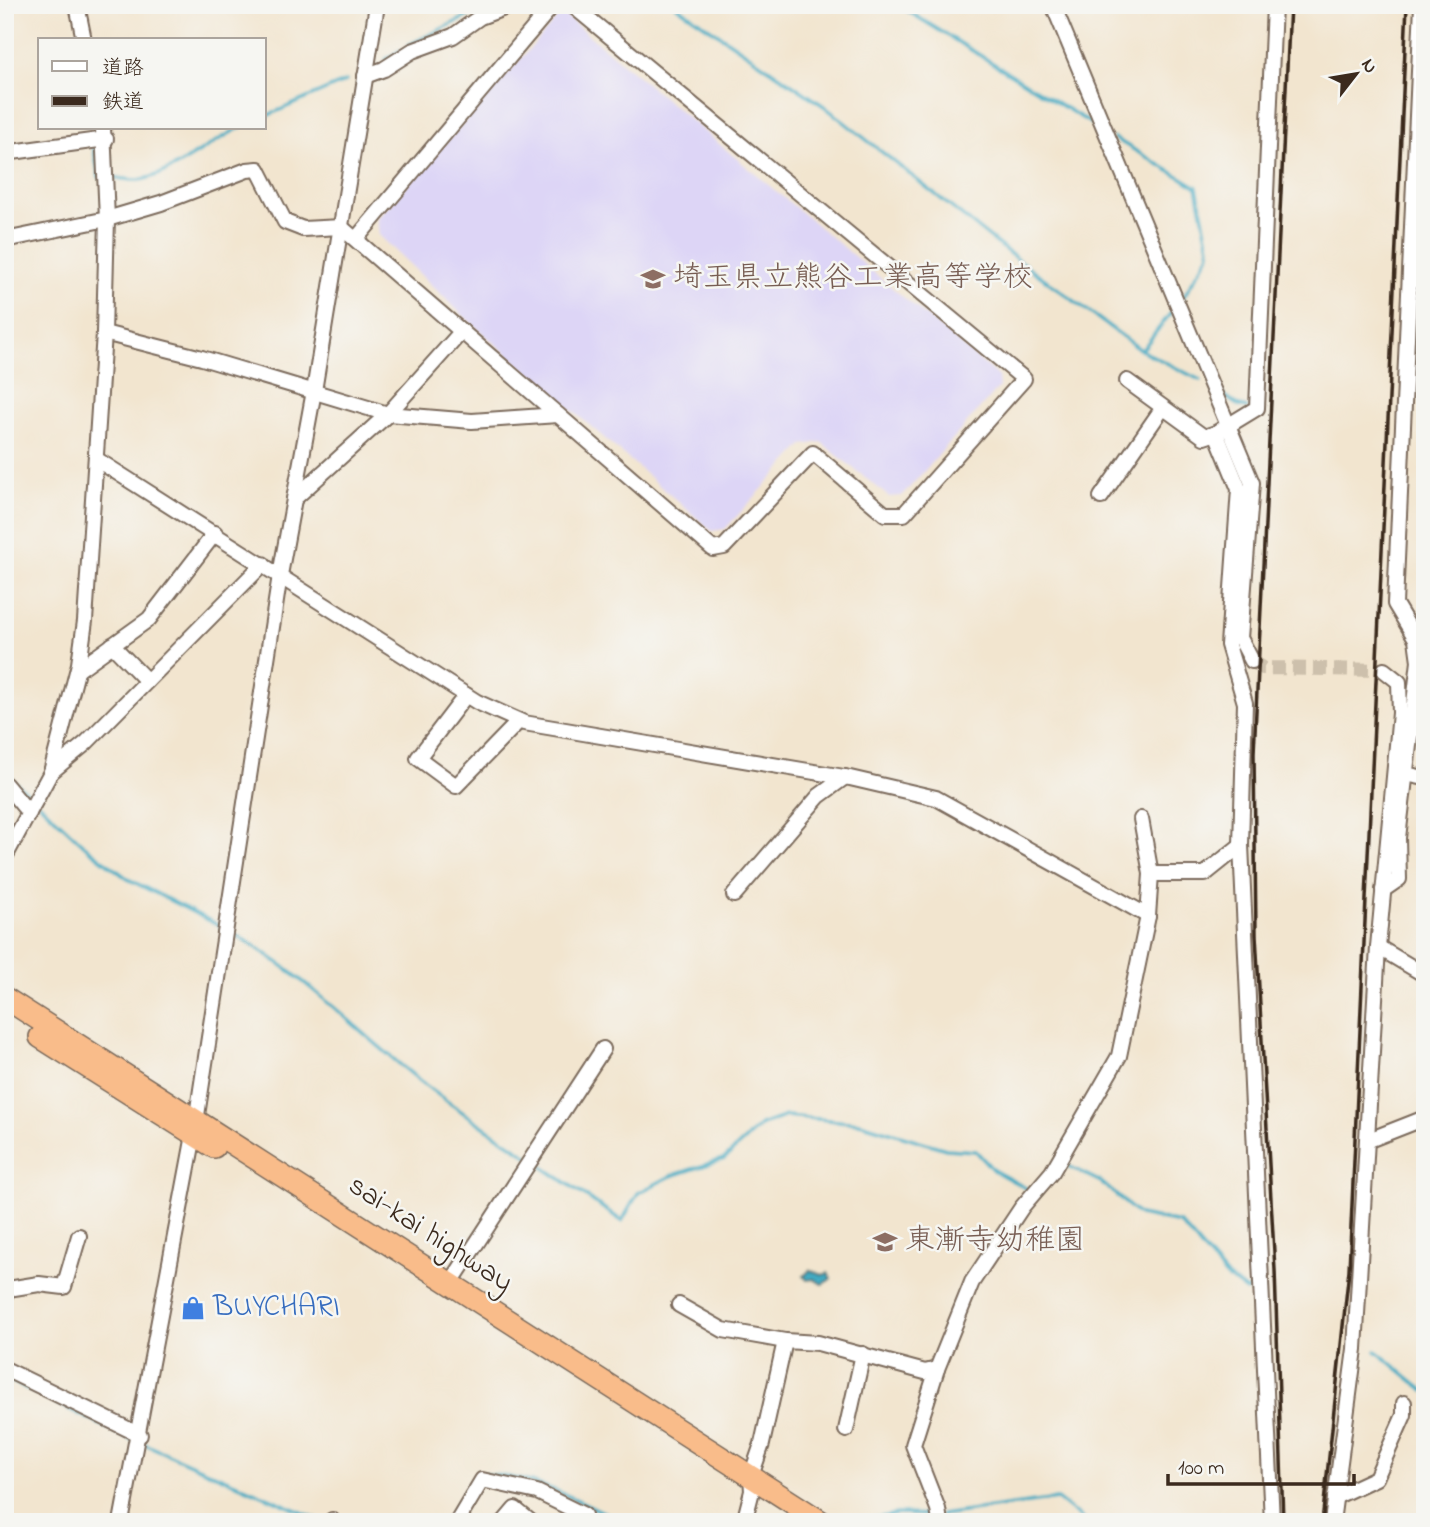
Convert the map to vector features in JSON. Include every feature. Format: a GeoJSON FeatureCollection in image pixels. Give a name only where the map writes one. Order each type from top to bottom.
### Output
{"type":"FeatureCollection","features":[{"type":"Feature","properties":{"kind":"highway","name":"sai-kai highway"},"geometry":{"type":"LineString","coordinates":[[5,998],[195,1127],[751,1483],[822,1522]]}},
{"type":"Feature","properties":{"kind":"highway","name":"sai-kai highway"},"geometry":{"type":"LineString","coordinates":[[5,1014],[450,1284],[751,1483],[799,1522]]}},
{"type":"Feature","properties":{"kind":"street"},"geometry":{"type":"LineString","coordinates":[[77,5],[84,38]]}},
{"type":"Feature","properties":{"kind":"street"},"geometry":{"type":"LineString","coordinates":[[121,1522],[140,1435],[195,1127],[280,575],[314,391],[377,5]]}},
{"type":"Feature","properties":{"kind":"street"},"geometry":{"type":"LineString","coordinates":[[365,76],[384,69],[412,51],[453,36],[480,17],[512,5]]}},
{"type":"Feature","properties":{"kind":"street"},"geometry":{"type":"LineString","coordinates":[[356,239],[553,5]]}},
{"type":"Feature","properties":{"kind":"street"},"geometry":{"type":"LineString","coordinates":[[5,240],[107,219],[161,203],[247,170],[258,169],[285,222],[303,229],[341,227],[713,549],[724,547],[813,453],[885,514],[904,514],[1024,379],[572,5]]}},
{"type":"Feature","properties":{"kind":"street"},"geometry":{"type":"LineString","coordinates":[[1053,5],[1222,430],[1239,489],[1228,645],[1245,704],[1241,845],[1272,1522]]}},
{"type":"Feature","properties":{"kind":"street"},"geometry":{"type":"LineString","coordinates":[[1127,381],[1162,409],[1205,437],[1222,430],[1257,408],[1274,5]]}},
{"type":"Feature","properties":{"kind":"street"},"geometry":{"type":"LineString","coordinates":[[1383,890],[1399,879],[1398,838],[1419,661],[1416,639],[1395,604],[1419,228],[1422,5]]}},
{"type":"Feature","properties":{"kind":"street"},"geometry":{"type":"LineString","coordinates":[[5,153],[85,142],[103,136],[107,219],[104,333],[96,459],[85,621],[78,670],[51,772],[5,857]]}},
{"type":"Feature","properties":{"kind":"street"},"geometry":{"type":"LineString","coordinates":[[294,499],[388,414],[462,331]]}},
{"type":"Feature","properties":{"kind":"street"},"geometry":{"type":"LineString","coordinates":[[104,333],[388,414],[472,421],[558,415]]}},
{"type":"Feature","properties":{"kind":"street"},"geometry":{"type":"LineString","coordinates":[[1101,497],[1162,409]]}},
{"type":"Feature","properties":{"kind":"street"},"geometry":{"type":"LineString","coordinates":[[1222,430],[1252,483],[1240,638],[1252,661]]}},
{"type":"Feature","properties":{"kind":"street"},"geometry":{"type":"LineString","coordinates":[[96,459],[466,695],[519,721],[845,777],[936,798],[1147,916]]}},
{"type":"Feature","properties":{"kind":"street"},"geometry":{"type":"LineString","coordinates":[[78,670],[149,619],[215,533]]}},
{"type":"Feature","properties":{"kind":"street"},"geometry":{"type":"LineString","coordinates":[[51,772],[86,743],[263,564]]}},
{"type":"Feature","properties":{"kind":"street"},"geometry":{"type":"LineString","coordinates":[[112,645],[147,681]]}},
{"type":"Feature","properties":{"kind":"street"},"geometry":{"type":"LineString","coordinates":[[1332,1522],[1355,1349],[1378,947],[1401,695],[1399,682],[1384,670]]}},
{"type":"Feature","properties":{"kind":"street"},"geometry":{"type":"LineString","coordinates":[[466,695],[418,758],[456,786],[519,721]]}},
{"type":"Feature","properties":{"kind":"street"},"geometry":{"type":"LineString","coordinates":[[1405,774],[1425,778]]}},
{"type":"Feature","properties":{"kind":"street"},"geometry":{"type":"LineString","coordinates":[[734,895],[819,796],[845,777]]}},
{"type":"Feature","properties":{"kind":"street"},"geometry":{"type":"LineString","coordinates":[[5,784],[31,810]]}},
{"type":"Feature","properties":{"kind":"street"},"geometry":{"type":"LineString","coordinates":[[940,1522],[939,1509],[913,1445],[937,1369],[972,1282],[1029,1199],[1052,1172],[1119,1056],[1147,916],[1151,874],[1141,819]]}},
{"type":"Feature","properties":{"kind":"street"},"geometry":{"type":"LineString","coordinates":[[1151,874],[1205,874],[1241,845]]}},
{"type":"Feature","properties":{"kind":"street"},"geometry":{"type":"LineString","coordinates":[[1378,947],[1425,975]]}},
{"type":"Feature","properties":{"kind":"street"},"geometry":{"type":"LineString","coordinates":[[450,1284],[603,1049]]}},
{"type":"Feature","properties":{"kind":"street"},"geometry":{"type":"LineString","coordinates":[[1369,1140],[1425,1118]]}},
{"type":"Feature","properties":{"kind":"street"},"geometry":{"type":"LineString","coordinates":[[5,1295],[8,1289],[38,1284],[64,1287],[79,1236]]}},
{"type":"Feature","properties":{"kind":"street"},"geometry":{"type":"LineString","coordinates":[[679,1305],[723,1330],[785,1341],[818,1343],[925,1372],[937,1369]]}},
{"type":"Feature","properties":{"kind":"street"},"geometry":{"type":"LineString","coordinates":[[744,1522],[785,1341]]}},
{"type":"Feature","properties":{"kind":"street"},"geometry":{"type":"LineString","coordinates":[[846,1430],[863,1354]]}},
{"type":"Feature","properties":{"kind":"street"},"geometry":{"type":"LineString","coordinates":[[5,1369],[140,1435]]}},
{"type":"Feature","properties":{"kind":"street"},"geometry":{"type":"LineString","coordinates":[[1335,1497],[1376,1478],[1404,1415],[1404,1403]]}},
{"type":"Feature","properties":{"kind":"street"},"geometry":{"type":"LineString","coordinates":[[457,1522],[482,1480],[537,1492],[584,1515]]}},
{"type":"Feature","properties":{"kind":"street"},"geometry":{"type":"LineString","coordinates":[[504,1522],[515,1509],[531,1522]]}},
{"type":"Feature","properties":{"kind":"shaded area","name":"埼玉県立熊谷工業高等学校"},"geometry":{"type":"Polygon","coordinates":[[[562,13],[998,376],[999,387],[902,496],[889,497],[821,442],[803,445],[725,529],[712,531],[471,323],[379,235],[377,219],[562,13]]]}},
{"type":"Feature","properties":{"kind":"water"},"geometry":{"type":"Polygon","coordinates":[[[810,1270],[823,1275],[828,1273],[831,1279],[822,1284],[814,1279],[807,1280],[804,1276],[810,1270]]]}},
{"type":"Feature","properties":{"kind":"waterway"},"geometry":{"type":"LineString","coordinates":[[408,45],[491,5]]}},
{"type":"Feature","properties":{"kind":"waterway"},"geometry":{"type":"LineString","coordinates":[[675,5],[824,106],[1009,253],[1141,350],[1200,380]]}},
{"type":"Feature","properties":{"kind":"waterway"},"geometry":{"type":"LineString","coordinates":[[898,5],[1095,126]]}},
{"type":"Feature","properties":{"kind":"waterway"},"geometry":{"type":"LineString","coordinates":[[386,59],[399,51]]}},
{"type":"Feature","properties":{"kind":"waterway"},"geometry":{"type":"LineString","coordinates":[[266,116],[346,81]]}},
{"type":"Feature","properties":{"kind":"waterway"},"geometry":{"type":"LineString","coordinates":[[110,177],[138,180],[150,178],[176,166],[236,130]]}},
{"type":"Feature","properties":{"kind":"waterway"},"geometry":{"type":"LineString","coordinates":[[1114,138],[1197,187],[1210,253],[1182,299]]}},
{"type":"Feature","properties":{"kind":"waterway"},"geometry":{"type":"LineString","coordinates":[[93,144],[99,177]]}},
{"type":"Feature","properties":{"kind":"waterway"},"geometry":{"type":"LineString","coordinates":[[1142,350],[1173,310]]}},
{"type":"Feature","properties":{"kind":"waterway"},"geometry":{"type":"LineString","coordinates":[[1413,355],[1425,338]]}},
{"type":"Feature","properties":{"kind":"waterway"},"geometry":{"type":"LineString","coordinates":[[1407,416],[1411,417],[1412,388]]}},
{"type":"Feature","properties":{"kind":"waterway"},"geometry":{"type":"LineString","coordinates":[[1221,393],[1239,406],[1247,408]]}},
{"type":"Feature","properties":{"kind":"waterway"},"geometry":{"type":"LineString","coordinates":[[5,774],[33,797]]}},
{"type":"Feature","properties":{"kind":"waterway"},"geometry":{"type":"LineString","coordinates":[[39,803],[86,847],[128,879],[222,927]]}},
{"type":"Feature","properties":{"kind":"waterway"},"geometry":{"type":"LineString","coordinates":[[229,931],[304,982],[432,1090],[529,1157]]}},
{"type":"Feature","properties":{"kind":"waterway"},"geometry":{"type":"LineString","coordinates":[[536,1162],[622,1221],[638,1193],[671,1176],[724,1159],[761,1125],[786,1116],[860,1123],[946,1149],[976,1151],[993,1170],[1031,1191]]}},
{"type":"Feature","properties":{"kind":"waterway"},"geometry":{"type":"LineString","coordinates":[[1062,1167],[1064,1164],[1101,1182],[1139,1215],[1180,1223],[1227,1277],[1246,1291],[1252,1286]]}},
{"type":"Feature","properties":{"kind":"waterway"},"geometry":{"type":"LineString","coordinates":[[1376,1351],[1425,1391]]}},
{"type":"Feature","properties":{"kind":"waterway"},"geometry":{"type":"LineString","coordinates":[[5,1378],[132,1440]]}},
{"type":"Feature","properties":{"kind":"waterway"},"geometry":{"type":"LineString","coordinates":[[140,1442],[320,1520],[329,1521]]}},
{"type":"Feature","properties":{"kind":"waterway"},"geometry":{"type":"LineString","coordinates":[[446,1522],[476,1474],[534,1483],[623,1522]]}},
{"type":"Feature","properties":{"kind":"waterway"},"geometry":{"type":"LineString","coordinates":[[941,1515],[1057,1499],[1086,1522]]}},
{"type":"Feature","properties":{"kind":"waterway"},"geometry":{"type":"LineString","coordinates":[[856,1522],[897,1514],[933,1515]]}},
{"type":"Feature","properties":{"kind":"tunnel"},"geometry":{"type":"LineString","coordinates":[[1252,661],[1263,668],[1384,670]]}},
{"type":"Feature","properties":{"kind":"railway"},"geometry":{"type":"LineString","coordinates":[[1283,1522],[1275,1270],[1256,935],[1254,753],[1290,5]]}},
{"type":"Feature","properties":{"kind":"railway"},"geometry":{"type":"LineString","coordinates":[[1322,1522],[1349,1270],[1407,5]]}},
{"type":"Feature","properties":{"kind":"place","name":"埼玉県立熊谷工業高等学校"},"geometry":{"type":"Point","coordinates":[653,279]}},
{"type":"Feature","properties":{"kind":"place","name":"東漸寺幼稚園"},"geometry":{"type":"Point","coordinates":[885,1242]}},
{"type":"Feature","properties":{"kind":"place","name":"BUYCHARI"},"geometry":{"type":"Point","coordinates":[193,1308]}}]}
